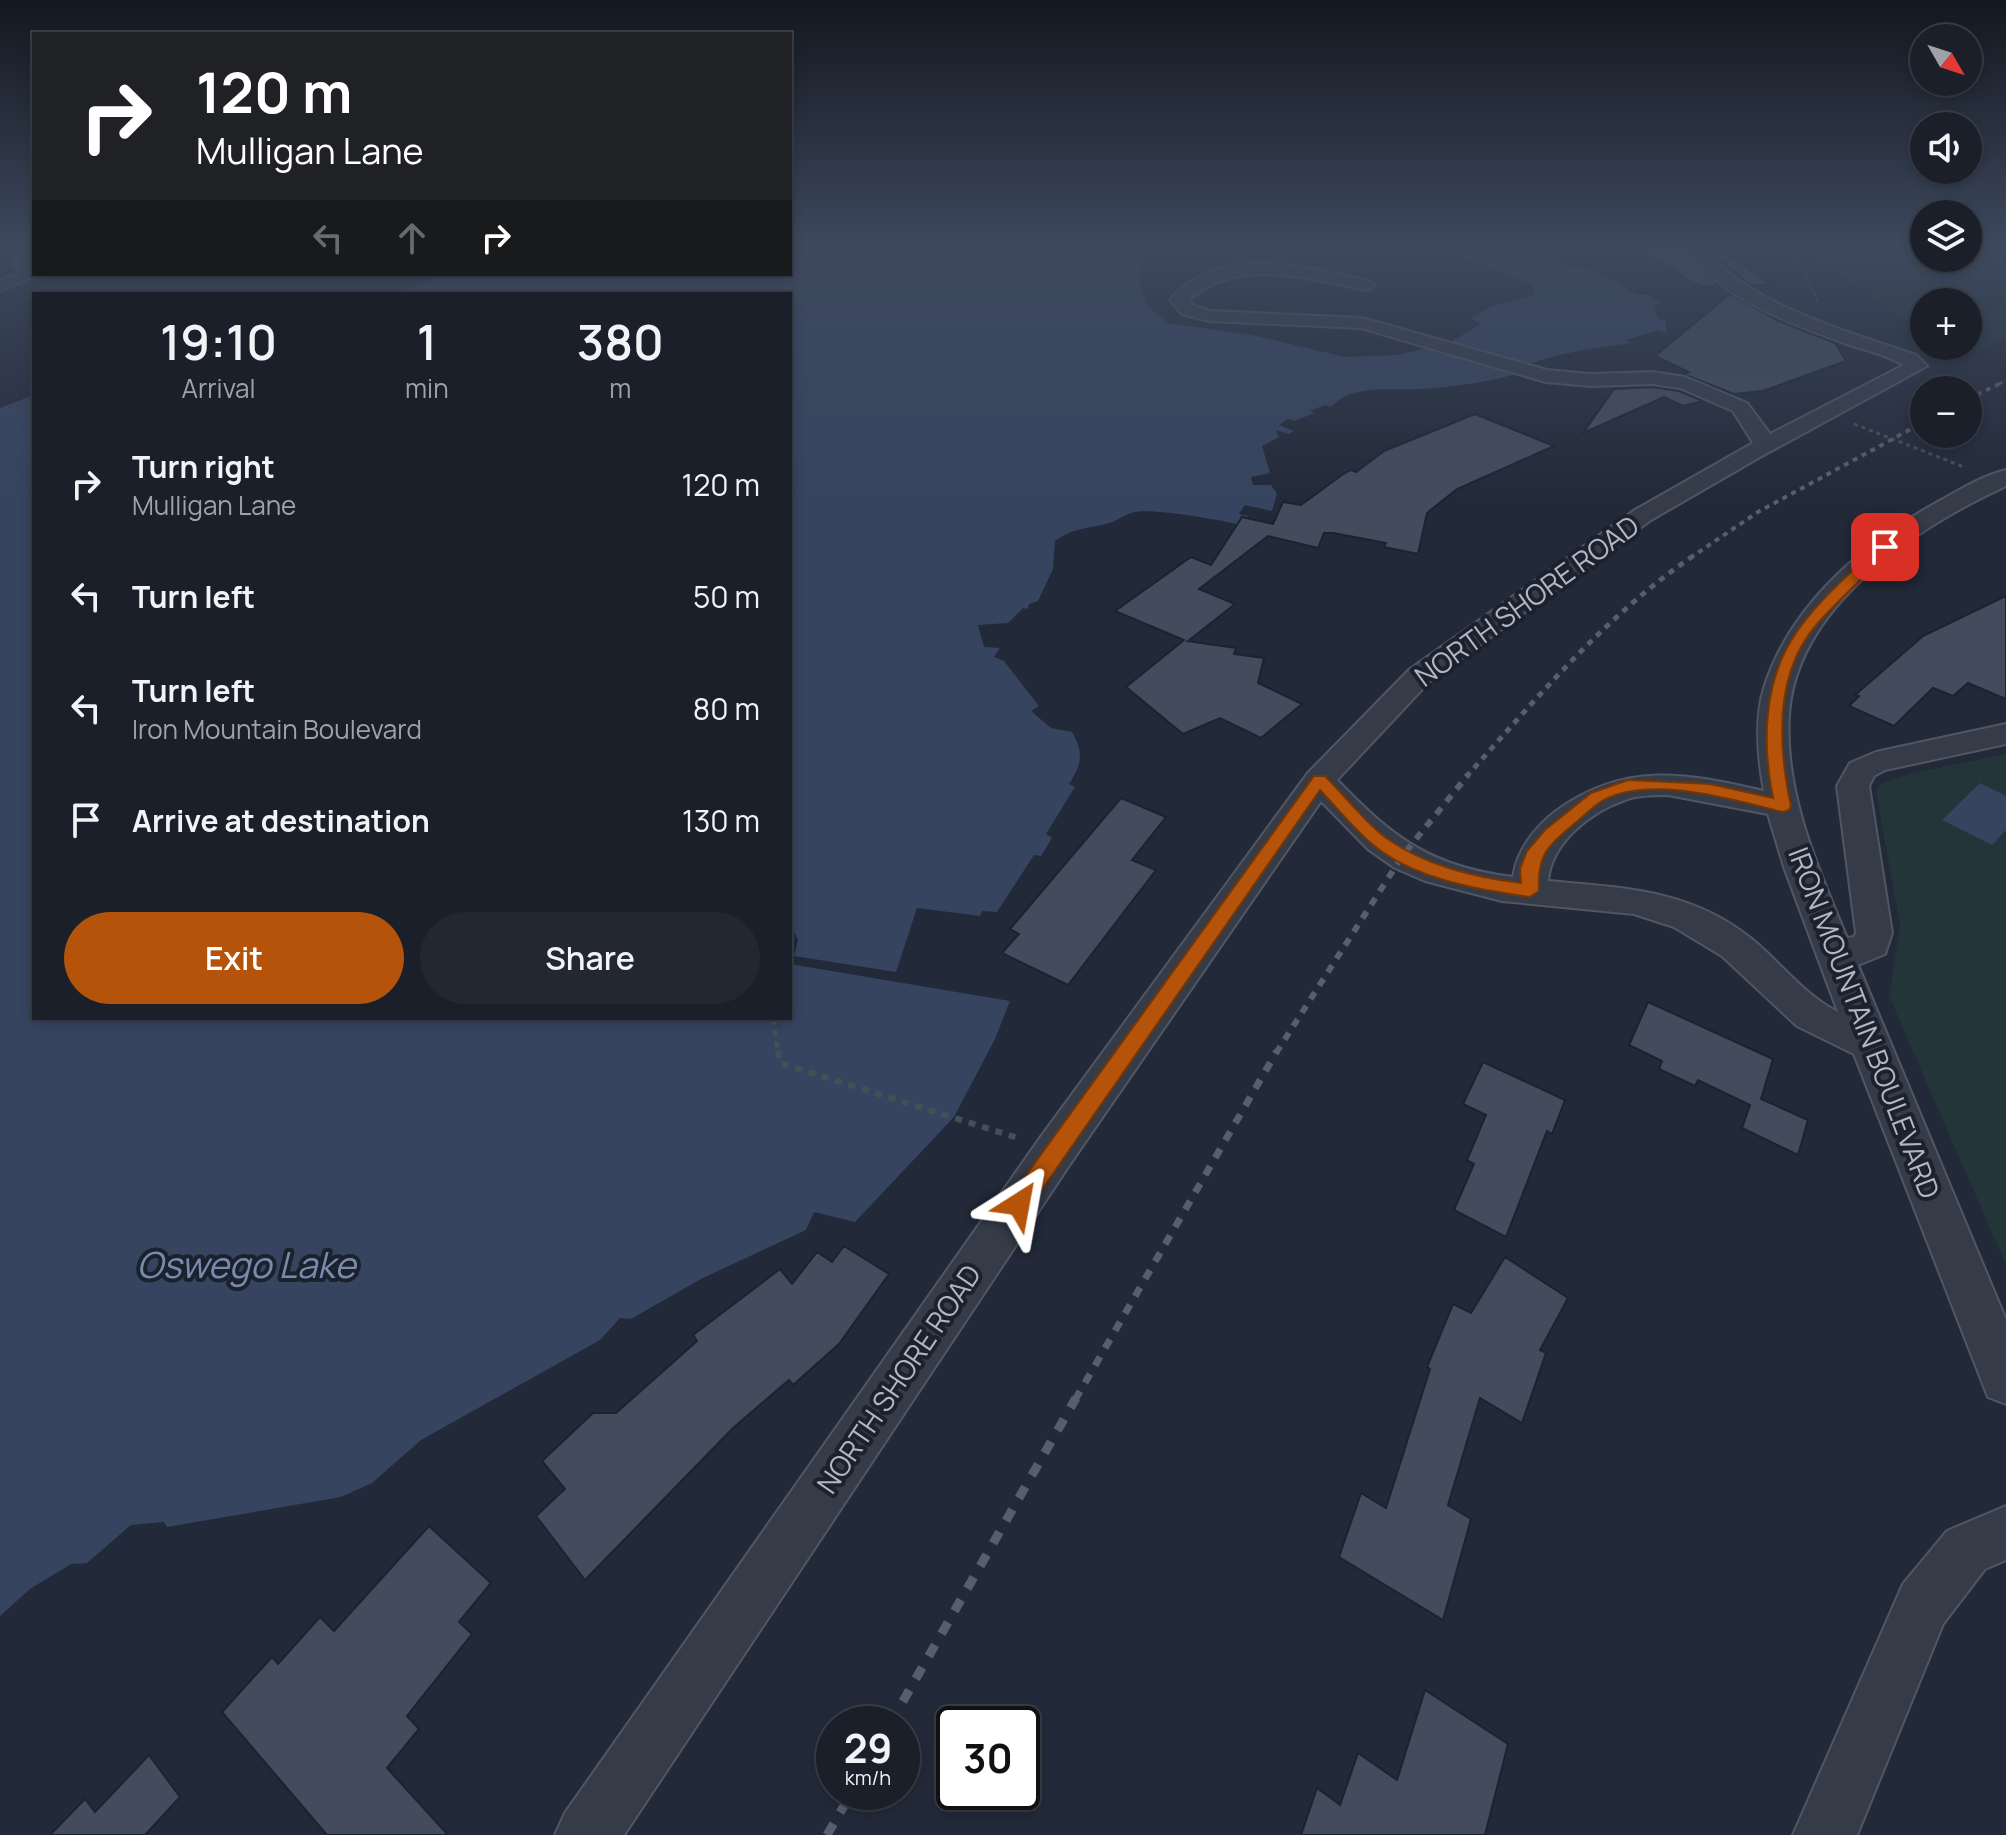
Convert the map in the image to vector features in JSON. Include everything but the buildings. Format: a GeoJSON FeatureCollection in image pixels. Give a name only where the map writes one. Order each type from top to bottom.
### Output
{"type":"FeatureCollection","features":[{"type":"Feature","properties":{"kind":"street"},"geometry":{"type":"LineString","coordinates":[[1382,330],[1562,379],[1623,376],[1685,383],[1740,407],[1766,445]]}},
{"type":"Feature","properties":{"kind":"street","name":"NORTH SHORE ROAD"},"geometry":{"type":"LineString","coordinates":[[587,1835],[1055,1151],[1319,780],[1419,676],[1643,515],[1766,445],[1917,366],[1909,359],[1832,330]]}},
{"type":"Feature","properties":{"kind":"street","name":"IRON MOUNTAIN BOULEVARD"},"geometry":{"type":"LineString","coordinates":[[2002,478],[1937,509],[1900,534],[1832,598],[1801,636],[1778,689],[1774,722],[1778,781],[1794,844],[1869,1043],[2006,1379]]}},
{"type":"Feature","properties":{"kind":"street"},"geometry":{"type":"LineString","coordinates":[[1835,954],[1863,950],[1872,944],[1874,933],[1853,786],[1861,770],[1876,762],[2006,734]]}},
{"type":"Feature","properties":{"kind":"street"},"geometry":{"type":"LineString","coordinates":[[1319,780],[1379,841],[1465,882],[1634,901],[1679,913],[1736,946],[1810,1015],[1869,1043]]}},
{"type":"Feature","properties":{"kind":"street"},"geometry":{"type":"LineString","coordinates":[[1530,891],[1529,869],[1535,851],[1551,834],[1596,797],[1634,784],[1710,789],[1783,806]]}},
{"type":"Feature","properties":{"kind":"street"},"geometry":{"type":"LineString","coordinates":[[1825,1835],[1923,1604],[1966,1550],[2006,1533]]}},
{"type":"Feature","properties":{"kind":"path"},"geometry":{"type":"LineString","coordinates":[[1828,413],[1911,448],[2002,478]]}},
{"type":"Feature","properties":{"kind":"path"},"geometry":{"type":"LineString","coordinates":[[773,1020],[780,1063],[1055,1151]]}},
{"type":"Feature","properties":{"kind":"shaded area"},"geometry":{"type":"Polygon","coordinates":[[[1982,330],[2006,330],[2006,337],[1982,348],[1982,330]]]}},
{"type":"Feature","properties":{"kind":"shaded area"},"geometry":{"type":"Polygon","coordinates":[[[2006,754],[2006,1265],[1889,996],[1900,925],[1876,792],[1880,784],[1913,773],[2006,754]]]}},
{"type":"Feature","properties":{"kind":"water"},"geometry":{"type":"Polygon","coordinates":[[[792,330],[1214,330],[1252,335],[1345,357],[1397,355],[1449,343],[1471,330],[1666,330],[1667,333],[1658,330],[1626,340],[1631,343],[1546,359],[1519,368],[1520,372],[1486,381],[1457,386],[1361,391],[1340,399],[1331,407],[1325,405],[1310,411],[1315,413],[1294,421],[1288,419],[1279,425],[1294,431],[1289,434],[1276,430],[1279,437],[1262,446],[1270,473],[1251,477],[1253,485],[1271,485],[1277,494],[1272,511],[1245,505],[1239,514],[1248,516],[1242,525],[1144,511],[1074,531],[1055,541],[1053,569],[1038,601],[1029,604],[1028,609],[1023,608],[1008,623],[978,625],[984,647],[1000,648],[994,657],[1004,661],[1039,706],[1031,711],[1051,728],[1072,732],[1080,752],[1077,770],[1069,784],[1075,787],[1046,834],[1052,838],[1041,856],[1034,855],[997,912],[982,911],[980,916],[917,908],[896,972],[794,956],[798,940],[792,928],[792,330]]]}},
{"type":"Feature","properties":{"kind":"water","name":"Oswego Lake"},"geometry":{"type":"Polygon","coordinates":[[[32,396],[32,1020],[792,1020],[792,964],[1010,1001],[995,1039],[954,1117],[855,1222],[814,1212],[806,1230],[701,1279],[631,1319],[620,1318],[600,1340],[421,1440],[372,1483],[341,1497],[167,1527],[164,1522],[131,1525],[87,1563],[71,1564],[30,1589],[0,1616],[0,408],[32,396]]]}},
{"type":"Feature","properties":{"kind":"water"},"geometry":{"type":"Polygon","coordinates":[[[1980,783],[2006,796],[2006,830],[1992,845],[1942,820],[1980,783]]]}},
{"type":"Feature","properties":{"kind":"railway"},"geometry":{"type":"LineString","coordinates":[[2000,384],[2006,380]]}},
{"type":"Feature","properties":{"kind":"railway"},"geometry":{"type":"LineString","coordinates":[[1982,392],[2000,384]]}},
{"type":"Feature","properties":{"kind":"railway"},"geometry":{"type":"LineString","coordinates":[[1690,558],[1758,512],[1910,430]]}},
{"type":"Feature","properties":{"kind":"railway"},"geometry":{"type":"LineString","coordinates":[[1466,777],[1601,631],[1693,556]]}},
{"type":"Feature","properties":{"kind":"railway"},"geometry":{"type":"LineString","coordinates":[[1276,1053],[1403,855],[1468,775]]}},
{"type":"Feature","properties":{"kind":"railway"},"geometry":{"type":"LineString","coordinates":[[1075,1400],[1277,1051]]}},
{"type":"Feature","properties":{"kind":"railway"},"geometry":{"type":"LineString","coordinates":[[900,1706],[1076,1398]]}},
{"type":"Feature","properties":{"kind":"railway"},"geometry":{"type":"LineString","coordinates":[[827,1835],[842,1810]]}},
{"type":"Feature","properties":{"kind":"route"},"geometry":{"type":"LineString","coordinates":[[1019,1204],[1319,780],[1379,841],[1403,855],[1465,882],[1530,891],[1529,869],[1535,851],[1551,834],[1596,797],[1634,784],[1673,784],[1710,789],[1783,806],[1774,722],[1778,689],[1786,668],[1812,621],[1885,547]]}}]}
